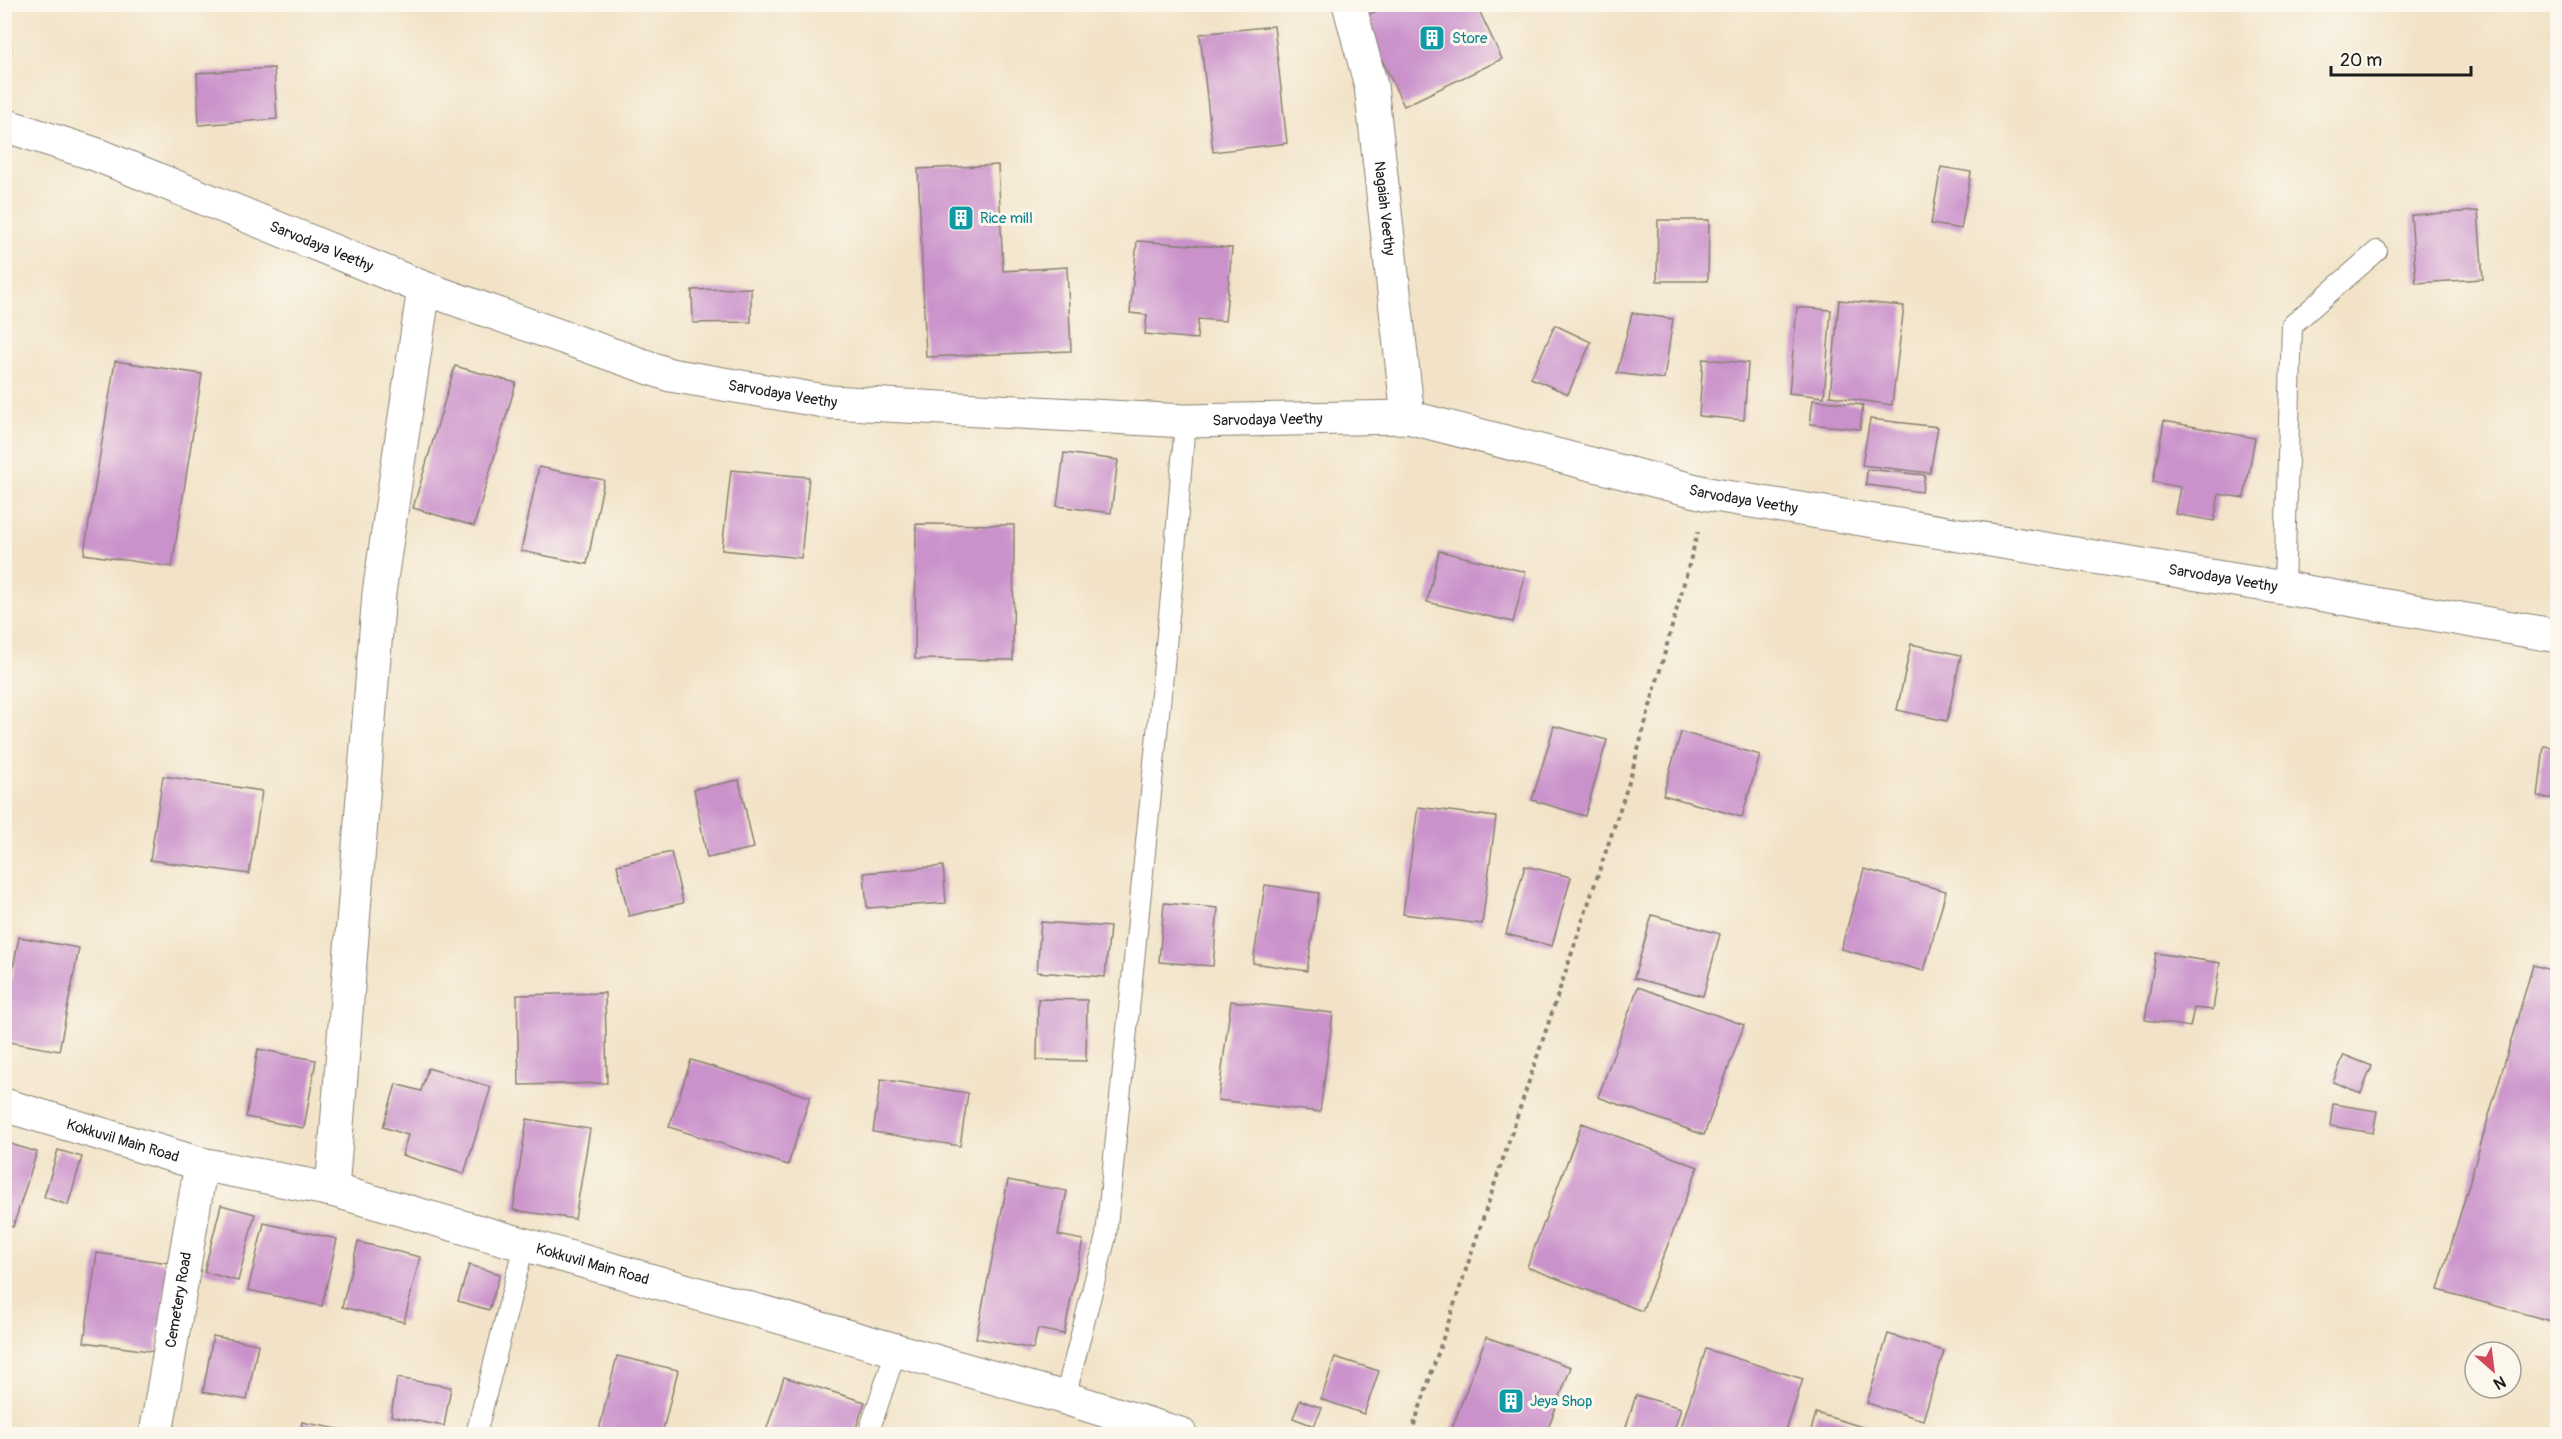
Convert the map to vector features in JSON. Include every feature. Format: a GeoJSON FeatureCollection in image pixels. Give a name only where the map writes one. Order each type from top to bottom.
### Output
{"type":"FeatureCollection","features":[{"type":"Feature","properties":{"kind":"street","name":"Nagaiah Veethy"},"geometry":{"type":"LineString","coordinates":[[1349,4],[1371,87],[1408,417]]}},
{"type":"Feature","properties":{"kind":"street","name":"Sarvodaya Veethy"},"geometry":{"type":"LineString","coordinates":[[4,125],[95,154],[424,288],[670,375],[830,402],[1185,421],[1408,417],[1708,494],[2284,588],[2558,636]]}},
{"type":"Feature","properties":{"kind":"street"},"geometry":{"type":"LineString","coordinates":[[332,1190],[379,593],[424,288]]}},
{"type":"Feature","properties":{"kind":"street","name":"Kokkuvil Main Road"},"geometry":{"type":"LineString","coordinates":[[4,1106],[201,1164],[332,1190],[1065,1398],[1180,1434]]}},
{"type":"Feature","properties":{"kind":"street","name":"Cemetery Road"},"geometry":{"type":"LineString","coordinates":[[156,1434],[201,1164]]}},
{"type":"Feature","properties":{"kind":"lane"},"geometry":{"type":"LineString","coordinates":[[2284,588],[2292,325],[2377,250]]}},
{"type":"Feature","properties":{"kind":"lane"},"geometry":{"type":"LineString","coordinates":[[1065,1398],[1106,1236],[1173,576],[1185,421]]}},
{"type":"Feature","properties":{"kind":"lane"},"geometry":{"type":"LineString","coordinates":[[476,1434],[524,1245]]}},
{"type":"Feature","properties":{"kind":"lane"},"geometry":{"type":"LineString","coordinates":[[868,1434],[896,1351]]}},
{"type":"Feature","properties":{"kind":"path"},"geometry":{"type":"LineString","coordinates":[[1411,1434],[1630,779],[1708,494]]}},
{"type":"Feature","properties":{"kind":"building"},"geometry":{"type":"Polygon","coordinates":[[[4,4],[8,4],[11,52],[4,52],[4,4]]]}},
{"type":"Feature","properties":{"kind":"building","name":"Store"},"geometry":{"type":"Polygon","coordinates":[[[1390,4],[1476,4],[1502,59],[1404,106],[1362,18],[1390,4]]]}},
{"type":"Feature","properties":{"kind":"building"},"geometry":{"type":"Polygon","coordinates":[[[1274,26],[1287,143],[1213,152],[1200,34],[1274,26]]]}},
{"type":"Feature","properties":{"kind":"building"},"geometry":{"type":"Polygon","coordinates":[[[274,68],[277,119],[199,125],[197,73],[274,68]]]}},
{"type":"Feature","properties":{"kind":"building","name":"Rice mill"},"geometry":{"type":"Polygon","coordinates":[[[998,165],[1003,271],[1067,267],[1071,351],[926,357],[918,169],[998,165]]]}},
{"type":"Feature","properties":{"kind":"building"},"geometry":{"type":"Polygon","coordinates":[[[1941,167],[1971,172],[1961,229],[1931,224],[1941,167]]]}},
{"type":"Feature","properties":{"kind":"building"},"geometry":{"type":"Polygon","coordinates":[[[2478,211],[2483,279],[2416,283],[2411,215],[2478,211]]]}},
{"type":"Feature","properties":{"kind":"building"},"geometry":{"type":"Polygon","coordinates":[[[1658,220],[1709,220],[1708,281],[1657,281],[1658,220]]]}},
{"type":"Feature","properties":{"kind":"building"},"geometry":{"type":"Polygon","coordinates":[[[1137,241],[1232,248],[1225,321],[1198,319],[1197,339],[1145,334],[1147,315],[1130,313],[1137,241]]]}},
{"type":"Feature","properties":{"kind":"building"},"geometry":{"type":"Polygon","coordinates":[[[751,288],[751,322],[693,323],[692,290],[751,288]]]}},
{"type":"Feature","properties":{"kind":"building"},"geometry":{"type":"Polygon","coordinates":[[[1839,300],[1904,306],[1892,405],[1830,396],[1839,300]]]}},
{"type":"Feature","properties":{"kind":"building"},"geometry":{"type":"Polygon","coordinates":[[[1797,307],[1831,310],[1824,397],[1789,393],[1797,307]]]}},
{"type":"Feature","properties":{"kind":"building"},"geometry":{"type":"Polygon","coordinates":[[[1632,313],[1673,319],[1664,379],[1617,373],[1632,313]]]}},
{"type":"Feature","properties":{"kind":"building"},"geometry":{"type":"Polygon","coordinates":[[[1555,325],[1591,342],[1568,394],[1531,378],[1555,325]]]}},
{"type":"Feature","properties":{"kind":"building"},"geometry":{"type":"Polygon","coordinates":[[[1703,359],[1748,363],[1744,420],[1699,416],[1703,359]]]}},
{"type":"Feature","properties":{"kind":"building"},"geometry":{"type":"Polygon","coordinates":[[[115,361],[202,374],[172,567],[84,554],[115,361]]]}},
{"type":"Feature","properties":{"kind":"building"},"geometry":{"type":"Polygon","coordinates":[[[455,366],[516,383],[474,526],[413,508],[455,366]]]}},
{"type":"Feature","properties":{"kind":"building"},"geometry":{"type":"Polygon","coordinates":[[[1813,400],[1863,405],[1860,429],[1810,424],[1813,400]]]}},
{"type":"Feature","properties":{"kind":"building"},"geometry":{"type":"Polygon","coordinates":[[[1870,419],[1938,427],[1930,473],[1862,465],[1870,419]]]}},
{"type":"Feature","properties":{"kind":"building"},"geometry":{"type":"Polygon","coordinates":[[[2164,421],[2255,438],[2244,498],[2219,494],[2214,521],[2175,514],[2180,487],[2153,482],[2164,421]]]}},
{"type":"Feature","properties":{"kind":"building"},"geometry":{"type":"Polygon","coordinates":[[[1064,453],[1118,460],[1111,513],[1057,506],[1064,453]]]}},
{"type":"Feature","properties":{"kind":"building"},"geometry":{"type":"Polygon","coordinates":[[[539,467],[604,480],[587,564],[521,551],[539,467]]]}},
{"type":"Feature","properties":{"kind":"building"},"geometry":{"type":"Polygon","coordinates":[[[1867,469],[1925,475],[1922,492],[1866,485],[1867,469]]]}},
{"type":"Feature","properties":{"kind":"building"},"geometry":{"type":"Polygon","coordinates":[[[731,470],[809,477],[801,558],[722,550],[731,470]]]}},
{"type":"Feature","properties":{"kind":"building"},"geometry":{"type":"Polygon","coordinates":[[[916,524],[1014,525],[1013,660],[915,659],[916,524]]]}},
{"type":"Feature","properties":{"kind":"building"},"geometry":{"type":"Polygon","coordinates":[[[1439,551],[1526,572],[1513,622],[1427,602],[1439,551]]]}},
{"type":"Feature","properties":{"kind":"building"},"geometry":{"type":"Polygon","coordinates":[[[1911,644],[1961,655],[1947,721],[1897,710],[1911,644]]]}},
{"type":"Feature","properties":{"kind":"building"},"geometry":{"type":"Polygon","coordinates":[[[1554,726],[1607,740],[1585,816],[1532,800],[1554,726]]]}},
{"type":"Feature","properties":{"kind":"building"},"geometry":{"type":"Polygon","coordinates":[[[1681,732],[1760,755],[1742,817],[1663,795],[1681,732]]]}},
{"type":"Feature","properties":{"kind":"building"},"geometry":{"type":"Polygon","coordinates":[[[2544,746],[2558,748],[2558,799],[2538,797],[2544,746]]]}},
{"type":"Feature","properties":{"kind":"building"},"geometry":{"type":"Polygon","coordinates":[[[163,776],[262,791],[249,874],[150,860],[163,776]]]}},
{"type":"Feature","properties":{"kind":"building"},"geometry":{"type":"Polygon","coordinates":[[[739,780],[754,848],[707,858],[694,789],[739,780]]]}},
{"type":"Feature","properties":{"kind":"building"},"geometry":{"type":"Polygon","coordinates":[[[1418,807],[1496,817],[1482,924],[1403,914],[1418,807]]]}},
{"type":"Feature","properties":{"kind":"building"},"geometry":{"type":"Polygon","coordinates":[[[671,852],[683,903],[629,916],[617,865],[671,852]]]}},
{"type":"Feature","properties":{"kind":"building"},"geometry":{"type":"Polygon","coordinates":[[[943,866],[946,903],[867,908],[864,873],[943,866]]]}},
{"type":"Feature","properties":{"kind":"building"},"geometry":{"type":"Polygon","coordinates":[[[1525,866],[1571,877],[1552,946],[1506,934],[1525,866]]]}},
{"type":"Feature","properties":{"kind":"building"},"geometry":{"type":"Polygon","coordinates":[[[1864,869],[1946,891],[1924,971],[1841,949],[1864,869]]]}},
{"type":"Feature","properties":{"kind":"building"},"geometry":{"type":"Polygon","coordinates":[[[1265,885],[1319,893],[1307,971],[1253,963],[1265,885]]]}},
{"type":"Feature","properties":{"kind":"building"},"geometry":{"type":"Polygon","coordinates":[[[1164,903],[1218,908],[1213,966],[1159,962],[1164,903]]]}},
{"type":"Feature","properties":{"kind":"building"},"geometry":{"type":"Polygon","coordinates":[[[1652,915],[1720,934],[1703,996],[1634,978],[1652,915]]]}},
{"type":"Feature","properties":{"kind":"building"},"geometry":{"type":"Polygon","coordinates":[[[1041,922],[1110,927],[1105,977],[1037,972],[1041,922]]]}},
{"type":"Feature","properties":{"kind":"building"},"geometry":{"type":"Polygon","coordinates":[[[19,937],[79,948],[59,1051],[4,1041],[4,1015],[19,937]]]}},
{"type":"Feature","properties":{"kind":"building"},"geometry":{"type":"Polygon","coordinates":[[[2156,953],[2220,963],[2213,1010],[2194,1008],[2190,1027],[2145,1020],[2156,953]]]}},
{"type":"Feature","properties":{"kind":"building"},"geometry":{"type":"Polygon","coordinates":[[[2533,965],[2558,972],[2558,1323],[2438,1290],[2533,965]]]}},
{"type":"Feature","properties":{"kind":"building"},"geometry":{"type":"Polygon","coordinates":[[[1638,987],[1744,1025],[1704,1135],[1598,1097],[1638,987]]]}},
{"type":"Feature","properties":{"kind":"building"},"geometry":{"type":"Polygon","coordinates":[[[605,993],[607,1083],[519,1085],[517,995],[605,993]]]}},
{"type":"Feature","properties":{"kind":"building"},"geometry":{"type":"Polygon","coordinates":[[[1038,999],[1087,1000],[1086,1061],[1037,1060],[1038,999]]]}},
{"type":"Feature","properties":{"kind":"building"},"geometry":{"type":"Polygon","coordinates":[[[1231,1001],[1333,1013],[1320,1112],[1218,1100],[1231,1001]]]}},
{"type":"Feature","properties":{"kind":"building"},"geometry":{"type":"Polygon","coordinates":[[[258,1049],[316,1060],[304,1128],[246,1117],[258,1049]]]}},
{"type":"Feature","properties":{"kind":"building"},"geometry":{"type":"Polygon","coordinates":[[[2344,1055],[2372,1066],[2361,1093],[2333,1082],[2344,1055]]]}},
{"type":"Feature","properties":{"kind":"building"},"geometry":{"type":"Polygon","coordinates":[[[691,1060],[810,1097],[788,1165],[669,1127],[691,1060]]]}},
{"type":"Feature","properties":{"kind":"building"},"geometry":{"type":"Polygon","coordinates":[[[428,1068],[491,1087],[464,1174],[402,1155],[408,1135],[383,1127],[396,1084],[421,1091],[428,1068]]]}},
{"type":"Feature","properties":{"kind":"building"},"geometry":{"type":"Polygon","coordinates":[[[881,1079],[968,1093],[960,1146],[873,1132],[881,1079]]]}},
{"type":"Feature","properties":{"kind":"building"},"geometry":{"type":"Polygon","coordinates":[[[2333,1104],[2377,1111],[2373,1133],[2330,1126],[2333,1104]]]}},
{"type":"Feature","properties":{"kind":"building"},"geometry":{"type":"Polygon","coordinates":[[[527,1119],[590,1129],[575,1219],[513,1210],[527,1119]]]}},
{"type":"Feature","properties":{"kind":"building"},"geometry":{"type":"Polygon","coordinates":[[[1582,1123],[1698,1167],[1642,1311],[1527,1267],[1582,1123]]]}},
{"type":"Feature","properties":{"kind":"building"},"geometry":{"type":"Polygon","coordinates":[[[4,1142],[37,1152],[13,1227],[4,1224],[4,1142]]]}},
{"type":"Feature","properties":{"kind":"building"},"geometry":{"type":"Polygon","coordinates":[[[58,1150],[82,1157],[68,1205],[44,1197],[58,1150]]]}},
{"type":"Feature","properties":{"kind":"building"},"geometry":{"type":"Polygon","coordinates":[[[1008,1180],[1067,1191],[1058,1235],[1083,1240],[1064,1334],[1038,1329],[1033,1349],[976,1338],[1008,1180]]]}},
{"type":"Feature","properties":{"kind":"building"},"geometry":{"type":"Polygon","coordinates":[[[221,1205],[255,1214],[238,1281],[204,1272],[221,1205]]]}},
{"type":"Feature","properties":{"kind":"building"},"geometry":{"type":"Polygon","coordinates":[[[264,1223],[337,1239],[322,1306],[248,1290],[264,1223]]]}},
{"type":"Feature","properties":{"kind":"building"},"geometry":{"type":"Polygon","coordinates":[[[358,1242],[420,1257],[404,1322],[342,1307],[358,1242]]]}},
{"type":"Feature","properties":{"kind":"building"},"geometry":{"type":"Polygon","coordinates":[[[97,1253],[169,1263],[156,1352],[84,1342],[97,1253]]]}},
{"type":"Feature","properties":{"kind":"building"},"geometry":{"type":"Polygon","coordinates":[[[469,1265],[500,1274],[489,1310],[458,1301],[469,1265]]]}},
{"type":"Feature","properties":{"kind":"building"},"geometry":{"type":"Polygon","coordinates":[[[1888,1334],[1944,1351],[1923,1420],[1867,1403],[1888,1334]]]}},
{"type":"Feature","properties":{"kind":"building"},"geometry":{"type":"Polygon","coordinates":[[[213,1336],[258,1344],[247,1400],[203,1392],[213,1336]]]}},
{"type":"Feature","properties":{"kind":"building","name":"Jeya Shop"},"geometry":{"type":"Polygon","coordinates":[[[1486,1337],[1571,1367],[1546,1434],[1450,1434],[1486,1337]]]}},
{"type":"Feature","properties":{"kind":"building"},"geometry":{"type":"Polygon","coordinates":[[[1706,1349],[1803,1379],[1785,1434],[1679,1434],[1706,1349]]]}},
{"type":"Feature","properties":{"kind":"building"},"geometry":{"type":"Polygon","coordinates":[[[617,1356],[678,1370],[662,1434],[598,1434],[617,1356]]]}},
{"type":"Feature","properties":{"kind":"building"},"geometry":{"type":"Polygon","coordinates":[[[1335,1357],[1379,1371],[1364,1414],[1321,1399],[1335,1357]]]}},
{"type":"Feature","properties":{"kind":"building"},"geometry":{"type":"Polygon","coordinates":[[[784,1377],[865,1402],[854,1434],[765,1434],[784,1377]]]}},
{"type":"Feature","properties":{"kind":"building"},"geometry":{"type":"Polygon","coordinates":[[[397,1378],[451,1387],[444,1426],[391,1416],[397,1378]]]}},
{"type":"Feature","properties":{"kind":"building"},"geometry":{"type":"Polygon","coordinates":[[[1636,1395],[1681,1408],[1673,1434],[1624,1434],[1636,1395]]]}},
{"type":"Feature","properties":{"kind":"building"},"geometry":{"type":"Polygon","coordinates":[[[1300,1400],[1322,1408],[1314,1426],[1293,1418],[1300,1400]]]}},
{"type":"Feature","properties":{"kind":"building"},"geometry":{"type":"Polygon","coordinates":[[[1816,1413],[1866,1428],[1864,1434],[1810,1434],[1816,1413]]]}},
{"type":"Feature","properties":{"kind":"building"},"geometry":{"type":"Polygon","coordinates":[[[302,1422],[348,1431],[348,1434],[300,1434],[302,1422]]]}},
{"type":"Feature","properties":{"kind":"place","name":"Store"},"geometry":{"type":"Point","coordinates":[1432,38]}},
{"type":"Feature","properties":{"kind":"place","name":"Rice mill"},"geometry":{"type":"Point","coordinates":[961,218]}},
{"type":"Feature","properties":{"kind":"place","name":"Jeya Shop"},"geometry":{"type":"Point","coordinates":[1511,1401]}}]}
